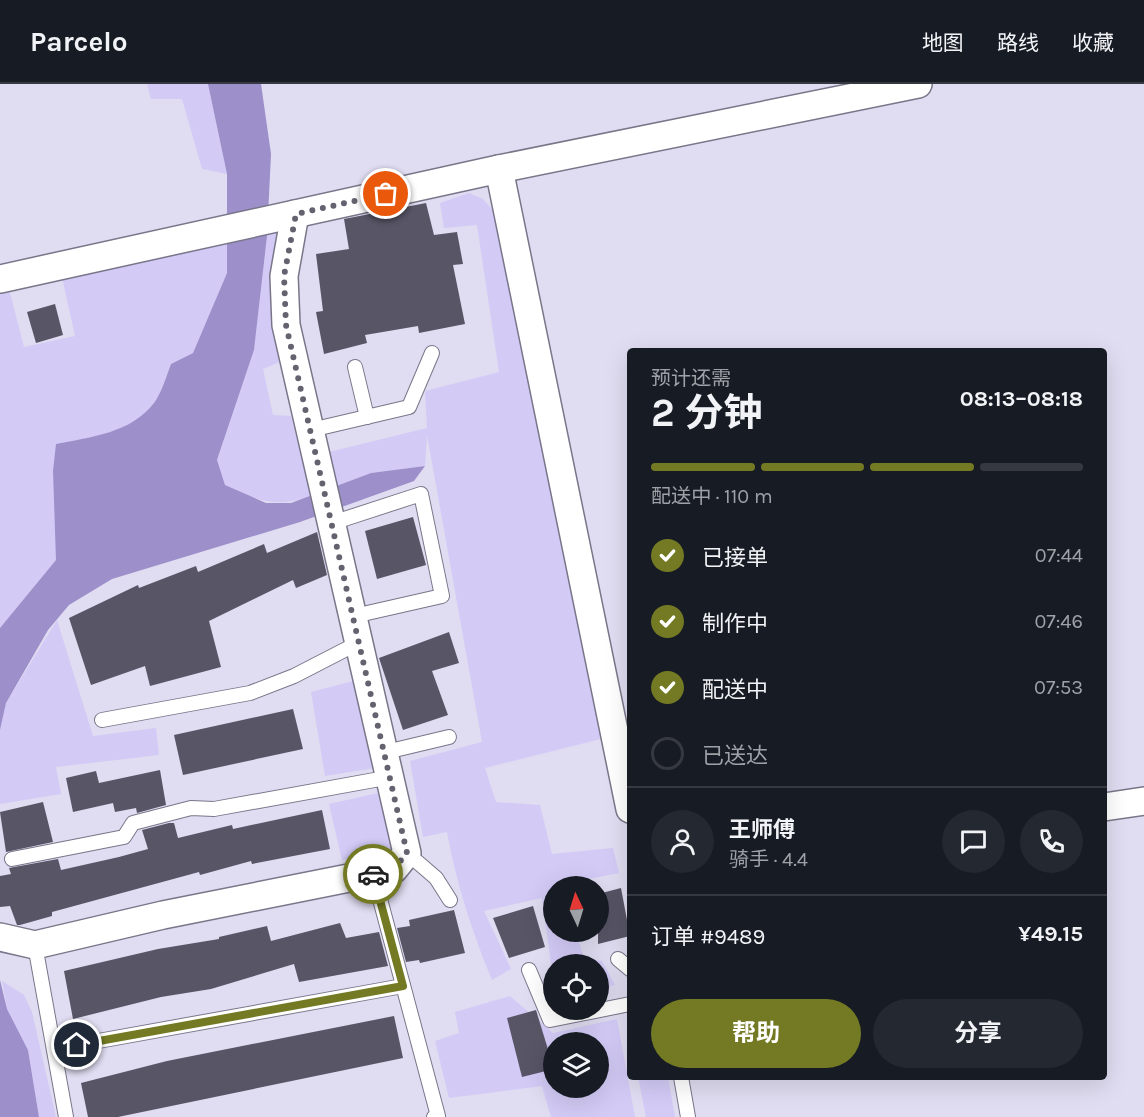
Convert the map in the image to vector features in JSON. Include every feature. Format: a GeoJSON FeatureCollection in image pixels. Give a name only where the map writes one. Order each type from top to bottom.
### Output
{"type":"FeatureCollection","features":[{"type":"Feature","properties":{"kind":"street"},"geometry":{"type":"LineString","coordinates":[[0,279],[499,169],[918,84]]}},
{"type":"Feature","properties":{"kind":"street"},"geometry":{"type":"LineString","coordinates":[[499,169],[627,794]]}},
{"type":"Feature","properties":{"kind":"street"},"geometry":{"type":"LineString","coordinates":[[0,937],[35,945],[163,915],[394,869],[407,853],[286,325],[283,217]]}},
{"type":"Feature","properties":{"kind":"street"},"geometry":{"type":"LineString","coordinates":[[1107,807],[1144,801]]}},
{"type":"Feature","properties":{"kind":"lane"},"geometry":{"type":"LineString","coordinates":[[311,430],[409,407],[432,353]]}},
{"type":"Feature","properties":{"kind":"lane"},"geometry":{"type":"LineString","coordinates":[[355,367],[368,417]]}},
{"type":"Feature","properties":{"kind":"lane"},"geometry":{"type":"LineString","coordinates":[[332,523],[422,494],[442,596],[354,616]]}},
{"type":"Feature","properties":{"kind":"lane"},"geometry":{"type":"LineString","coordinates":[[102,720],[250,693],[294,676],[360,642]]}},
{"type":"Feature","properties":{"kind":"lane"},"geometry":{"type":"LineString","coordinates":[[12,859],[124,837],[133,823],[191,808],[214,809],[388,764],[449,736]]}},
{"type":"Feature","properties":{"kind":"lane"},"geometry":{"type":"LineString","coordinates":[[407,853],[436,878],[450,900]]}},
{"type":"Feature","properties":{"kind":"lane"},"geometry":{"type":"LineString","coordinates":[[373,873],[438,1116],[434,1117]]}},
{"type":"Feature","properties":{"kind":"lane"},"geometry":{"type":"LineString","coordinates":[[35,945],[66,1117]]}},
{"type":"Feature","properties":{"kind":"lane"},"geometry":{"type":"LineString","coordinates":[[618,959],[627,966]]}},
{"type":"Feature","properties":{"kind":"lane"},"geometry":{"type":"LineString","coordinates":[[530,970],[550,1020],[627,1005]]}},
{"type":"Feature","properties":{"kind":"lane"},"geometry":{"type":"LineString","coordinates":[[54,1049],[403,986]]}},
{"type":"Feature","properties":{"kind":"lane"},"geometry":{"type":"LineString","coordinates":[[682,1080],[688,1117]]}},
{"type":"Feature","properties":{"kind":"shaded area"},"geometry":{"type":"Polygon","coordinates":[[[147,84],[208,84],[227,174],[202,169],[182,99],[151,99],[147,84]]]}},
{"type":"Feature","properties":{"kind":"shaded area"},"geometry":{"type":"Polygon","coordinates":[[[208,84],[261,84],[271,154],[267,236],[254,350],[217,460],[225,485],[266,503],[291,503],[371,473],[425,466],[414,481],[300,522],[112,579],[69,605],[48,630],[6,703],[0,730],[0,628],[56,560],[53,471],[56,444],[110,432],[145,413],[159,394],[171,364],[193,353],[227,273],[227,174],[208,84]]]}},
{"type":"Feature","properties":{"kind":"shaded area"},"geometry":{"type":"Polygon","coordinates":[[[469,193],[483,199],[499,217],[601,739],[485,768],[496,802],[540,805],[552,854],[613,848],[619,873],[604,876],[543,876],[543,905],[542,898],[484,911],[511,969],[492,980],[465,907],[447,832],[423,837],[410,761],[482,742],[427,435],[425,466],[371,473],[336,486],[329,452],[427,428],[425,391],[499,372],[477,225],[444,228],[440,203],[469,193]]]}},
{"type":"Feature","properties":{"kind":"shaded area"},"geometry":{"type":"Polygon","coordinates":[[[284,231],[282,361],[263,369],[273,415],[291,416],[311,496],[276,502],[257,498],[225,485],[217,461],[254,350],[267,236],[284,231]]]}},
{"type":"Feature","properties":{"kind":"shaded area"},"geometry":{"type":"Polygon","coordinates":[[[227,243],[227,273],[193,353],[171,364],[154,403],[145,413],[123,427],[97,436],[56,444],[56,560],[0,628],[0,292],[9,289],[24,347],[75,336],[62,277],[227,243]]]}},
{"type":"Feature","properties":{"kind":"shaded area"},"geometry":{"type":"Polygon","coordinates":[[[57,620],[93,736],[156,728],[159,755],[56,767],[61,794],[0,804],[0,730],[6,703],[57,620]]]}},
{"type":"Feature","properties":{"kind":"shaded area"},"geometry":{"type":"Polygon","coordinates":[[[357,680],[375,768],[325,776],[311,692],[357,680]]]}},
{"type":"Feature","properties":{"kind":"shaded area"},"geometry":{"type":"Polygon","coordinates":[[[378,793],[392,850],[342,860],[329,804],[378,793]]]}},
{"type":"Feature","properties":{"kind":"shaded area"},"geometry":{"type":"Polygon","coordinates":[[[548,942],[579,942],[583,954],[550,954],[548,942]]]}},
{"type":"Feature","properties":{"kind":"shaded area"},"geometry":{"type":"Polygon","coordinates":[[[609,974],[615,985],[609,986],[609,974]]]}},
{"type":"Feature","properties":{"kind":"shaded area"},"geometry":{"type":"Polygon","coordinates":[[[0,980],[7,1009],[28,1050],[39,1117],[0,1117],[0,980]]]}},
{"type":"Feature","properties":{"kind":"shaded area"},"geometry":{"type":"Polygon","coordinates":[[[2,981],[24,995],[32,1012],[56,1117],[39,1117],[28,1050],[7,1009],[2,981]]]}},
{"type":"Feature","properties":{"kind":"shaded area"},"geometry":{"type":"Polygon","coordinates":[[[510,996],[552,1032],[543,1032],[543,1089],[542,1086],[449,1098],[435,1041],[459,1033],[455,1012],[510,996]]]}},
{"type":"Feature","properties":{"kind":"shaded area"},"geometry":{"type":"Polygon","coordinates":[[[617,1019],[635,1117],[551,1117],[545,1098],[609,1098],[609,1032],[558,1032],[617,1019]]]}},
{"type":"Feature","properties":{"kind":"shaded area"},"geometry":{"type":"Polygon","coordinates":[[[639,1080],[669,1080],[675,1117],[646,1117],[639,1080]]]}},
{"type":"Feature","properties":{"kind":"building"},"geometry":{"type":"Polygon","coordinates":[[[426,203],[434,235],[457,232],[463,264],[453,265],[465,324],[419,333],[418,326],[365,335],[367,343],[324,354],[316,312],[323,311],[316,254],[349,249],[344,219],[426,203]]]}},
{"type":"Feature","properties":{"kind":"building"},"geometry":{"type":"Polygon","coordinates":[[[55,304],[63,335],[36,343],[27,312],[55,304]]]}},
{"type":"Feature","properties":{"kind":"building"},"geometry":{"type":"Polygon","coordinates":[[[413,517],[426,565],[377,579],[365,531],[413,517]]]}},
{"type":"Feature","properties":{"kind":"building"},"geometry":{"type":"Polygon","coordinates":[[[317,532],[327,575],[296,588],[293,580],[209,621],[221,667],[150,686],[145,666],[91,685],[69,618],[138,585],[139,588],[196,566],[198,572],[264,544],[267,553],[317,532]]]}},
{"type":"Feature","properties":{"kind":"building"},"geometry":{"type":"Polygon","coordinates":[[[449,632],[459,663],[432,671],[448,715],[403,730],[379,658],[449,632]]]}},
{"type":"Feature","properties":{"kind":"building"},"geometry":{"type":"Polygon","coordinates":[[[293,709],[303,749],[183,775],[174,735],[293,709]]]}},
{"type":"Feature","properties":{"kind":"building"},"geometry":{"type":"Polygon","coordinates":[[[160,770],[166,805],[137,813],[136,808],[115,812],[113,803],[73,812],[66,778],[96,771],[99,783],[160,770]]]}},
{"type":"Feature","properties":{"kind":"building"},"geometry":{"type":"Polygon","coordinates":[[[43,802],[53,842],[6,852],[0,812],[43,802]]]}},
{"type":"Feature","properties":{"kind":"building"},"geometry":{"type":"Polygon","coordinates":[[[322,810],[330,849],[252,864],[251,861],[200,875],[199,872],[52,912],[52,916],[20,925],[17,925],[10,906],[0,907],[0,876],[11,874],[9,868],[58,859],[61,870],[148,849],[142,830],[169,823],[174,823],[178,838],[232,825],[233,829],[322,810]]]}},
{"type":"Feature","properties":{"kind":"building"},"geometry":{"type":"Polygon","coordinates":[[[621,888],[627,920],[627,937],[609,941],[609,891],[621,888]]]}},
{"type":"Feature","properties":{"kind":"building"},"geometry":{"type":"Polygon","coordinates":[[[533,906],[545,947],[509,958],[493,918],[533,906]]]}},
{"type":"Feature","properties":{"kind":"building"},"geometry":{"type":"Polygon","coordinates":[[[454,910],[465,953],[420,963],[419,960],[406,962],[397,928],[410,926],[409,920],[454,910]]]}},
{"type":"Feature","properties":{"kind":"building"},"geometry":{"type":"Polygon","coordinates":[[[340,923],[346,938],[379,932],[388,966],[299,982],[294,964],[211,989],[161,997],[73,1019],[64,971],[158,949],[219,939],[219,937],[267,926],[271,941],[340,923]]]}},
{"type":"Feature","properties":{"kind":"building"},"geometry":{"type":"Polygon","coordinates":[[[536,1010],[543,1033],[543,1072],[522,1077],[507,1018],[536,1010]]]}},
{"type":"Feature","properties":{"kind":"building"},"geometry":{"type":"Polygon","coordinates":[[[394,1016],[403,1058],[118,1117],[88,1117],[81,1083],[167,1061],[394,1016]]]}},
{"type":"Feature","properties":{"kind":"way so far"},"geometry":{"type":"LineString","coordinates":[[373,874],[394,869],[407,853],[399,808],[286,325],[284,276],[296,214],[386,194]]}},
{"type":"Feature","properties":{"kind":"route"},"geometry":{"type":"LineString","coordinates":[[77,1045],[403,986],[373,874]]}}]}
